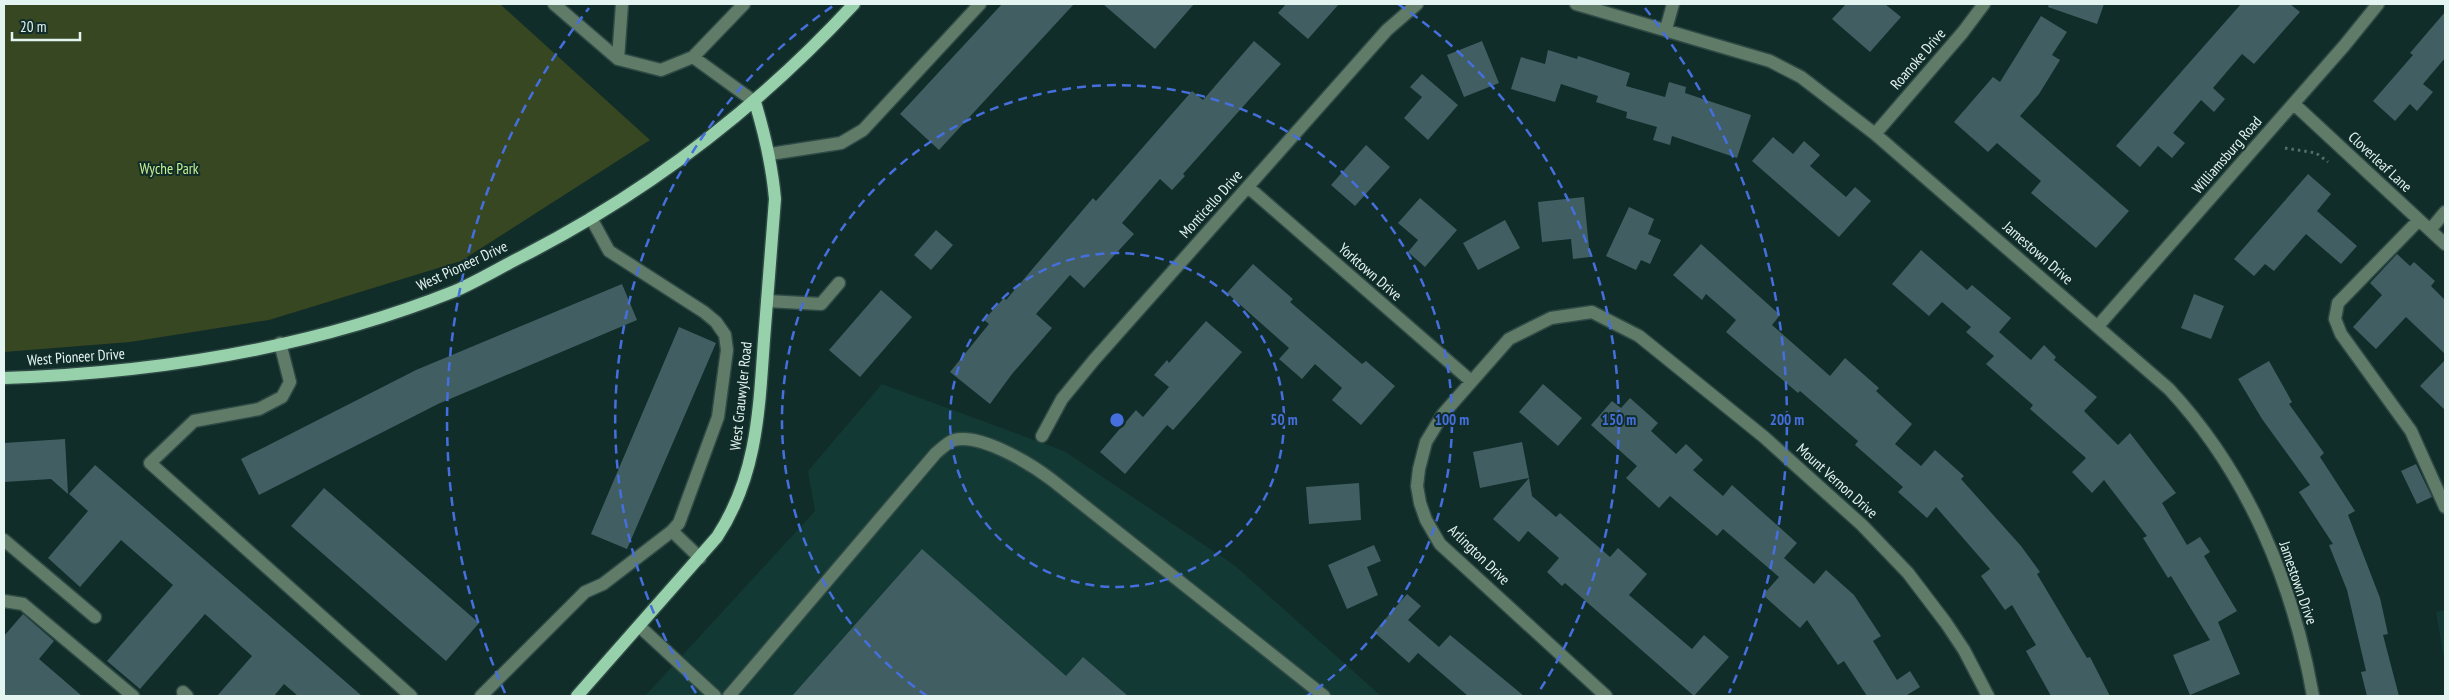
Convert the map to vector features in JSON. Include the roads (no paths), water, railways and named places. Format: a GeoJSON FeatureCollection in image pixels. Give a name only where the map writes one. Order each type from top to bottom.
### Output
{"type":"FeatureCollection","features":[{"type":"Feature","properties":{"kind":"main road","name":"West Pioneer Drive"},"geometry":{"type":"LineString","coordinates":[[4,378],[157,368],[226,356],[353,325],[457,290],[558,238],[668,170],[754,102],[854,4]]}},
{"type":"Feature","properties":{"kind":"main road","name":"West Grauwyler Road"},"geometry":{"type":"LineString","coordinates":[[578,696],[700,558],[730,517],[749,470],[758,420],[775,199],[770,154],[754,102]]}},
{"type":"Feature","properties":{"kind":"street"},"geometry":{"type":"LineString","coordinates":[[554,4],[618,59],[661,70],[693,57],[744,4]]}},
{"type":"Feature","properties":{"kind":"street"},"geometry":{"type":"LineString","coordinates":[[618,59],[622,4]]}},
{"type":"Feature","properties":{"kind":"street"},"geometry":{"type":"LineString","coordinates":[[770,154],[841,143],[863,130],[980,4]]}},
{"type":"Feature","properties":{"kind":"street","name":"Monticello Drive"},"geometry":{"type":"LineString","coordinates":[[1042,436],[1062,399],[1072,386],[1387,30],[1417,4]]}},
{"type":"Feature","properties":{"kind":"street","name":"Jamestown Drive"},"geometry":{"type":"LineString","coordinates":[[1576,4],[1666,29],[1778,65],[1815,86],[1875,134],[2169,389],[2202,427],[2224,457],[2243,490],[2290,597],[2312,696]]}},
{"type":"Feature","properties":{"kind":"street"},"geometry":{"type":"LineString","coordinates":[[1666,29],[1673,4]]}},
{"type":"Feature","properties":{"kind":"street","name":"Roanoke Drive"},"geometry":{"type":"LineString","coordinates":[[1875,134],[1963,32],[1984,4]]}},
{"type":"Feature","properties":{"kind":"street","name":"Williamsburg Road"},"geometry":{"type":"LineString","coordinates":[[2098,326],[2294,104],[2378,4]]}},
{"type":"Feature","properties":{"kind":"street"},"geometry":{"type":"LineString","coordinates":[[693,57],[754,102]]}},
{"type":"Feature","properties":{"kind":"street","name":"Cloverleaf Lane"},"geometry":{"type":"LineString","coordinates":[[2294,104],[2445,244]]}},
{"type":"Feature","properties":{"kind":"street","name":"Yorktown Drive"},"geometry":{"type":"LineString","coordinates":[[1248,187],[1471,381]]}},
{"type":"Feature","properties":{"kind":"street"},"geometry":{"type":"LineString","coordinates":[[2430,230],[2445,212]]}},
{"type":"Feature","properties":{"kind":"street"},"geometry":{"type":"LineString","coordinates":[[481,696],[585,592],[603,584],[672,531],[679,522],[718,417],[727,350],[725,335],[716,322],[704,312],[609,251],[591,218]]}},
{"type":"Feature","properties":{"kind":"street"},"geometry":{"type":"LineString","coordinates":[[2419,220],[2338,304],[2335,319],[2340,334],[2411,431],[2445,507]]}},
{"type":"Feature","properties":{"kind":"street"},"geometry":{"type":"LineString","coordinates":[[767,301],[821,304],[839,283]]}},
{"type":"Feature","properties":{"kind":"street","name":"Mount Vernon Drive"},"geometry":{"type":"LineString","coordinates":[[1471,381],[1509,339],[1550,318],[1592,312],[1639,336],[1764,437],[1886,548],[1946,623],[1964,650],[1988,696]]}},
{"type":"Feature","properties":{"kind":"street"},"geometry":{"type":"LineString","coordinates":[[280,343],[290,382],[282,398],[259,409],[194,421],[150,463],[411,696]]}},
{"type":"Feature","properties":{"kind":"street","name":"Arlington Drive"},"geometry":{"type":"LineString","coordinates":[[1471,381],[1443,414],[1426,442],[1419,468],[1417,486],[1426,520],[1440,544],[1606,696]]}},
{"type":"Feature","properties":{"kind":"street"},"geometry":{"type":"LineString","coordinates":[[729,696],[936,453],[953,440],[974,439],[1032,466],[1052,480],[1324,696]]}},
{"type":"Feature","properties":{"kind":"street"},"geometry":{"type":"LineString","coordinates":[[672,531],[700,558]]}},
{"type":"Feature","properties":{"kind":"street"},"geometry":{"type":"LineString","coordinates":[[4,540],[95,618]]}},
{"type":"Feature","properties":{"kind":"street"},"geometry":{"type":"LineString","coordinates":[[4,601],[23,604],[133,696]]}},
{"type":"Feature","properties":{"kind":"street"},"geometry":{"type":"LineString","coordinates":[[640,626],[714,696]]}},
{"type":"Feature","properties":{"kind":"park label","name":"Wyche Park"},"geometry":{"type":"Point","coordinates":[169,169]}}]}
